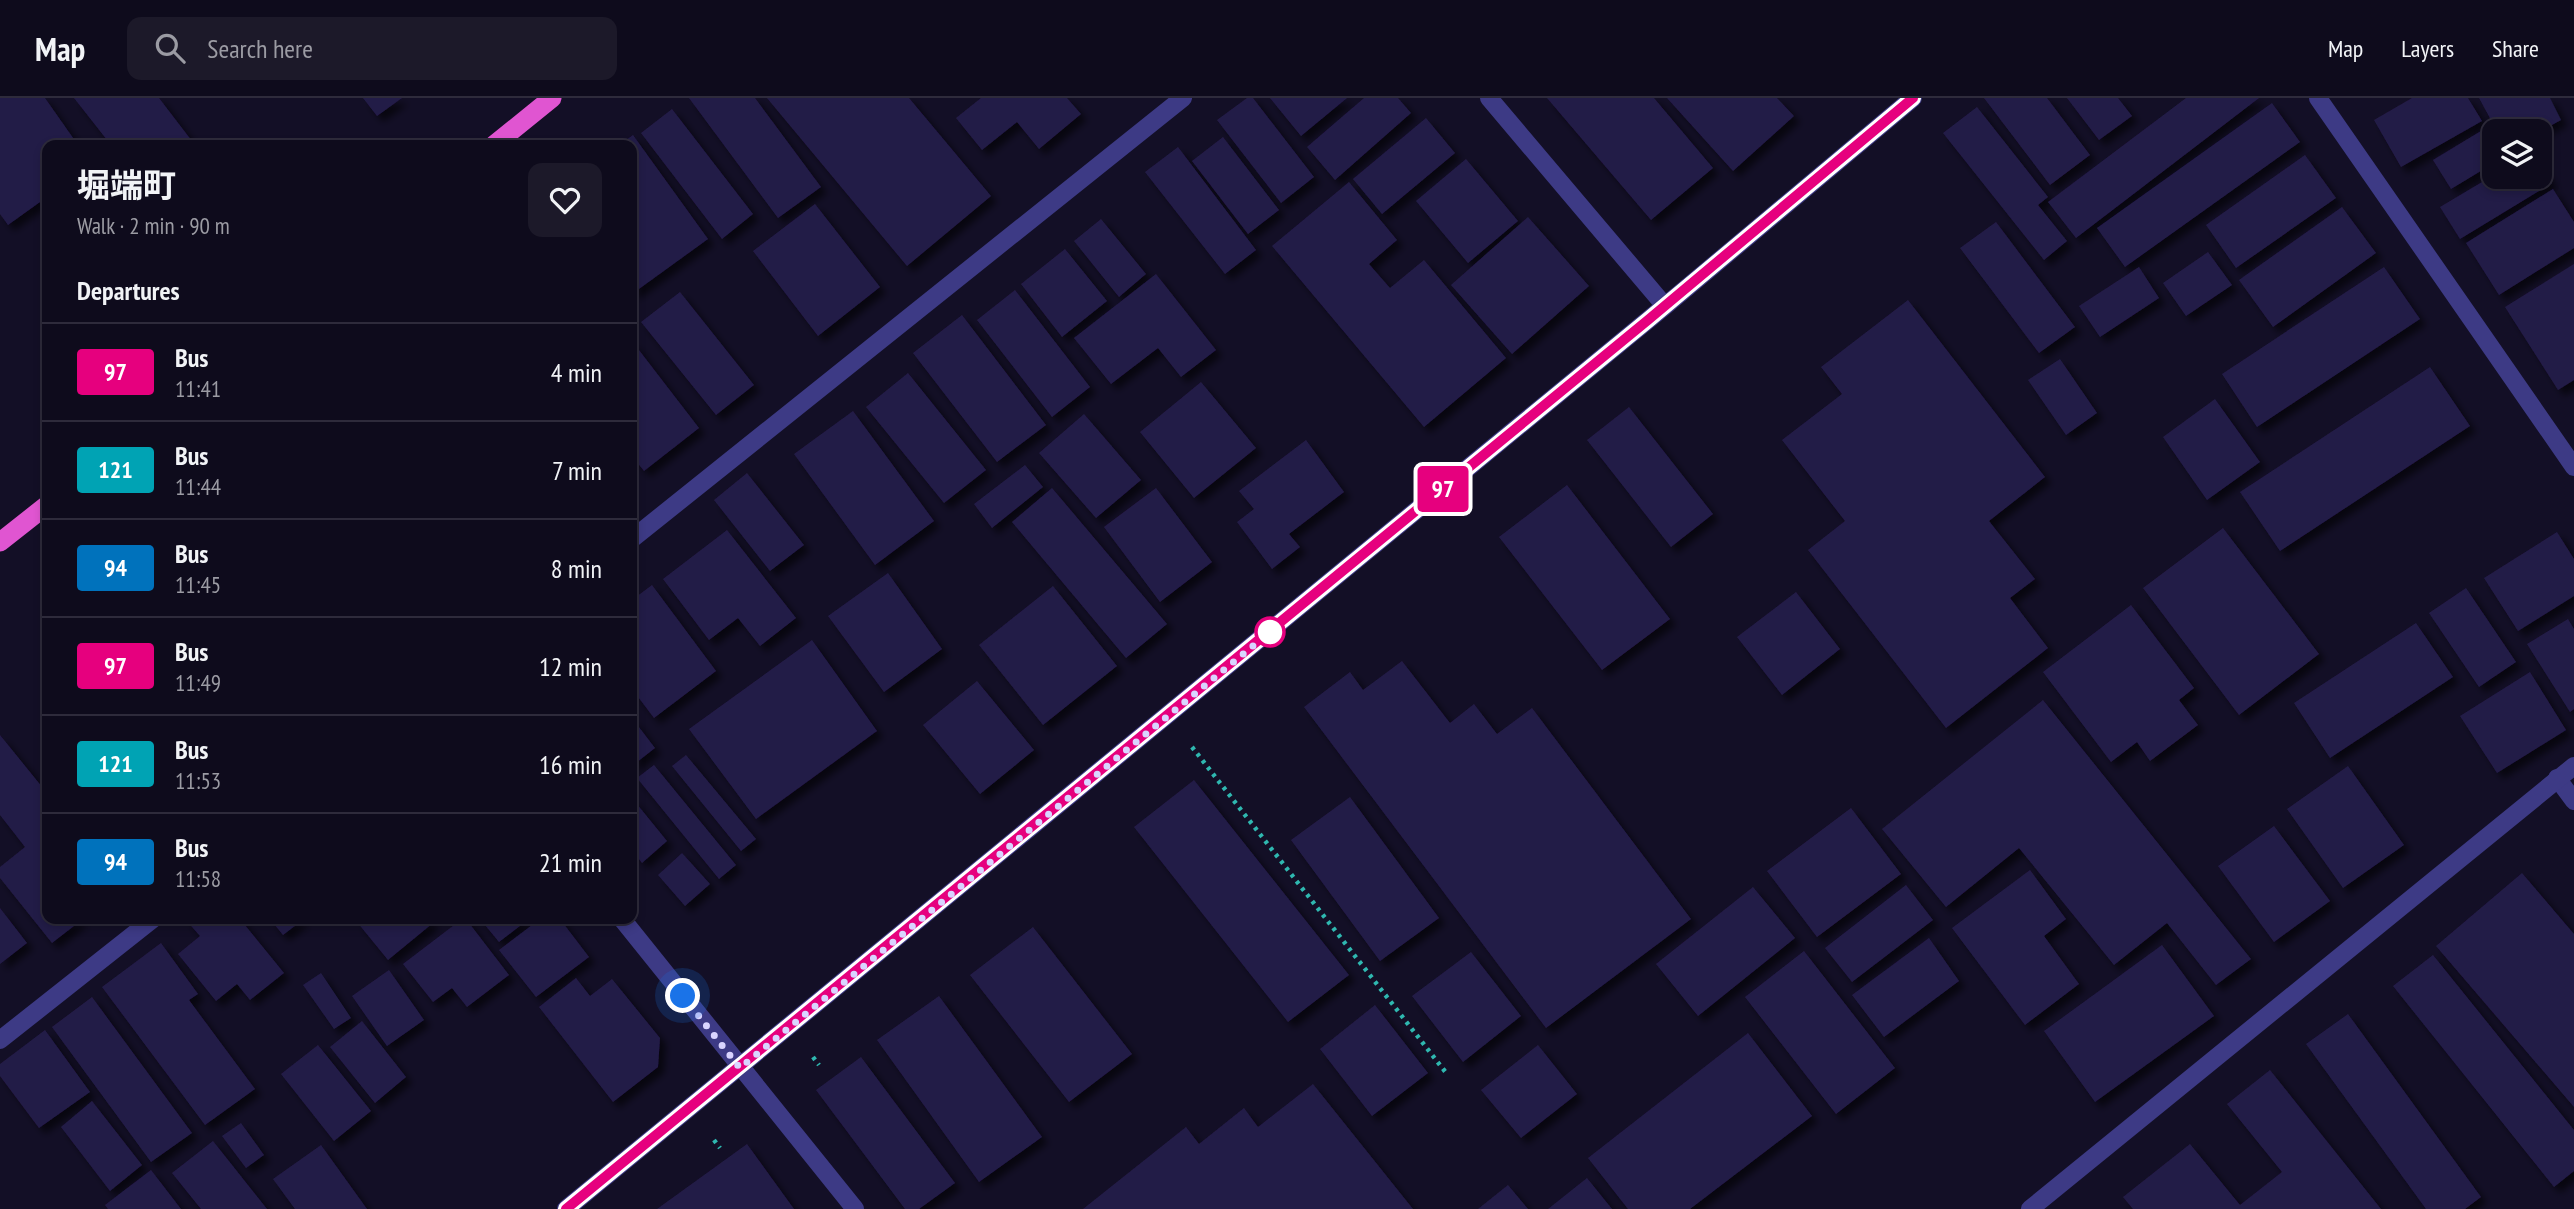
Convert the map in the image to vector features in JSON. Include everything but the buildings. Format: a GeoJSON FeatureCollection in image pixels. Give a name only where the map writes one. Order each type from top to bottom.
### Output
{"type":"FeatureCollection","features":[{"type":"Feature","properties":{"kind":"highway"},"geometry":{"type":"LineString","coordinates":[[500,140],[552,98]]}},
{"type":"Feature","properties":{"kind":"highway"},"geometry":{"type":"LineString","coordinates":[[0,542],[42,509]]}},
{"type":"Feature","properties":{"kind":"street"},"geometry":{"type":"LineString","coordinates":[[637,535],[1183,98]]}},
{"type":"Feature","properties":{"kind":"street"},"geometry":{"type":"LineString","coordinates":[[1489,98],[1665,306]]}},
{"type":"Feature","properties":{"kind":"street"},"geometry":{"type":"LineString","coordinates":[[566,1209],[1166,718],[1913,98]]}},
{"type":"Feature","properties":{"kind":"street"},"geometry":{"type":"LineString","coordinates":[[2318,98],[2574,467]]}},
{"type":"Feature","properties":{"kind":"street"},"geometry":{"type":"LineString","coordinates":[[2030,1209],[2574,766]]}},
{"type":"Feature","properties":{"kind":"street"},"geometry":{"type":"LineString","coordinates":[[2557,778],[2574,801]]}},
{"type":"Feature","properties":{"kind":"street"},"geometry":{"type":"LineString","coordinates":[[0,1040],[147,924]]}},
{"type":"Feature","properties":{"kind":"street"},"geometry":{"type":"LineString","coordinates":[[626,924],[855,1209]]}},
{"type":"Feature","properties":{"kind":"path"},"geometry":{"type":"LineString","coordinates":[[1166,718],[1195,750],[1447,1074]]}},
{"type":"Feature","properties":{"kind":"bus line","name":"97"},"geometry":{"type":"LineString","coordinates":[[566,1209],[1648,320],[1913,98]]}},
{"type":"Feature","properties":{"kind":"route"},"geometry":{"type":"LineString","coordinates":[[683,996],[740,1068],[1270,632]]}}]}
